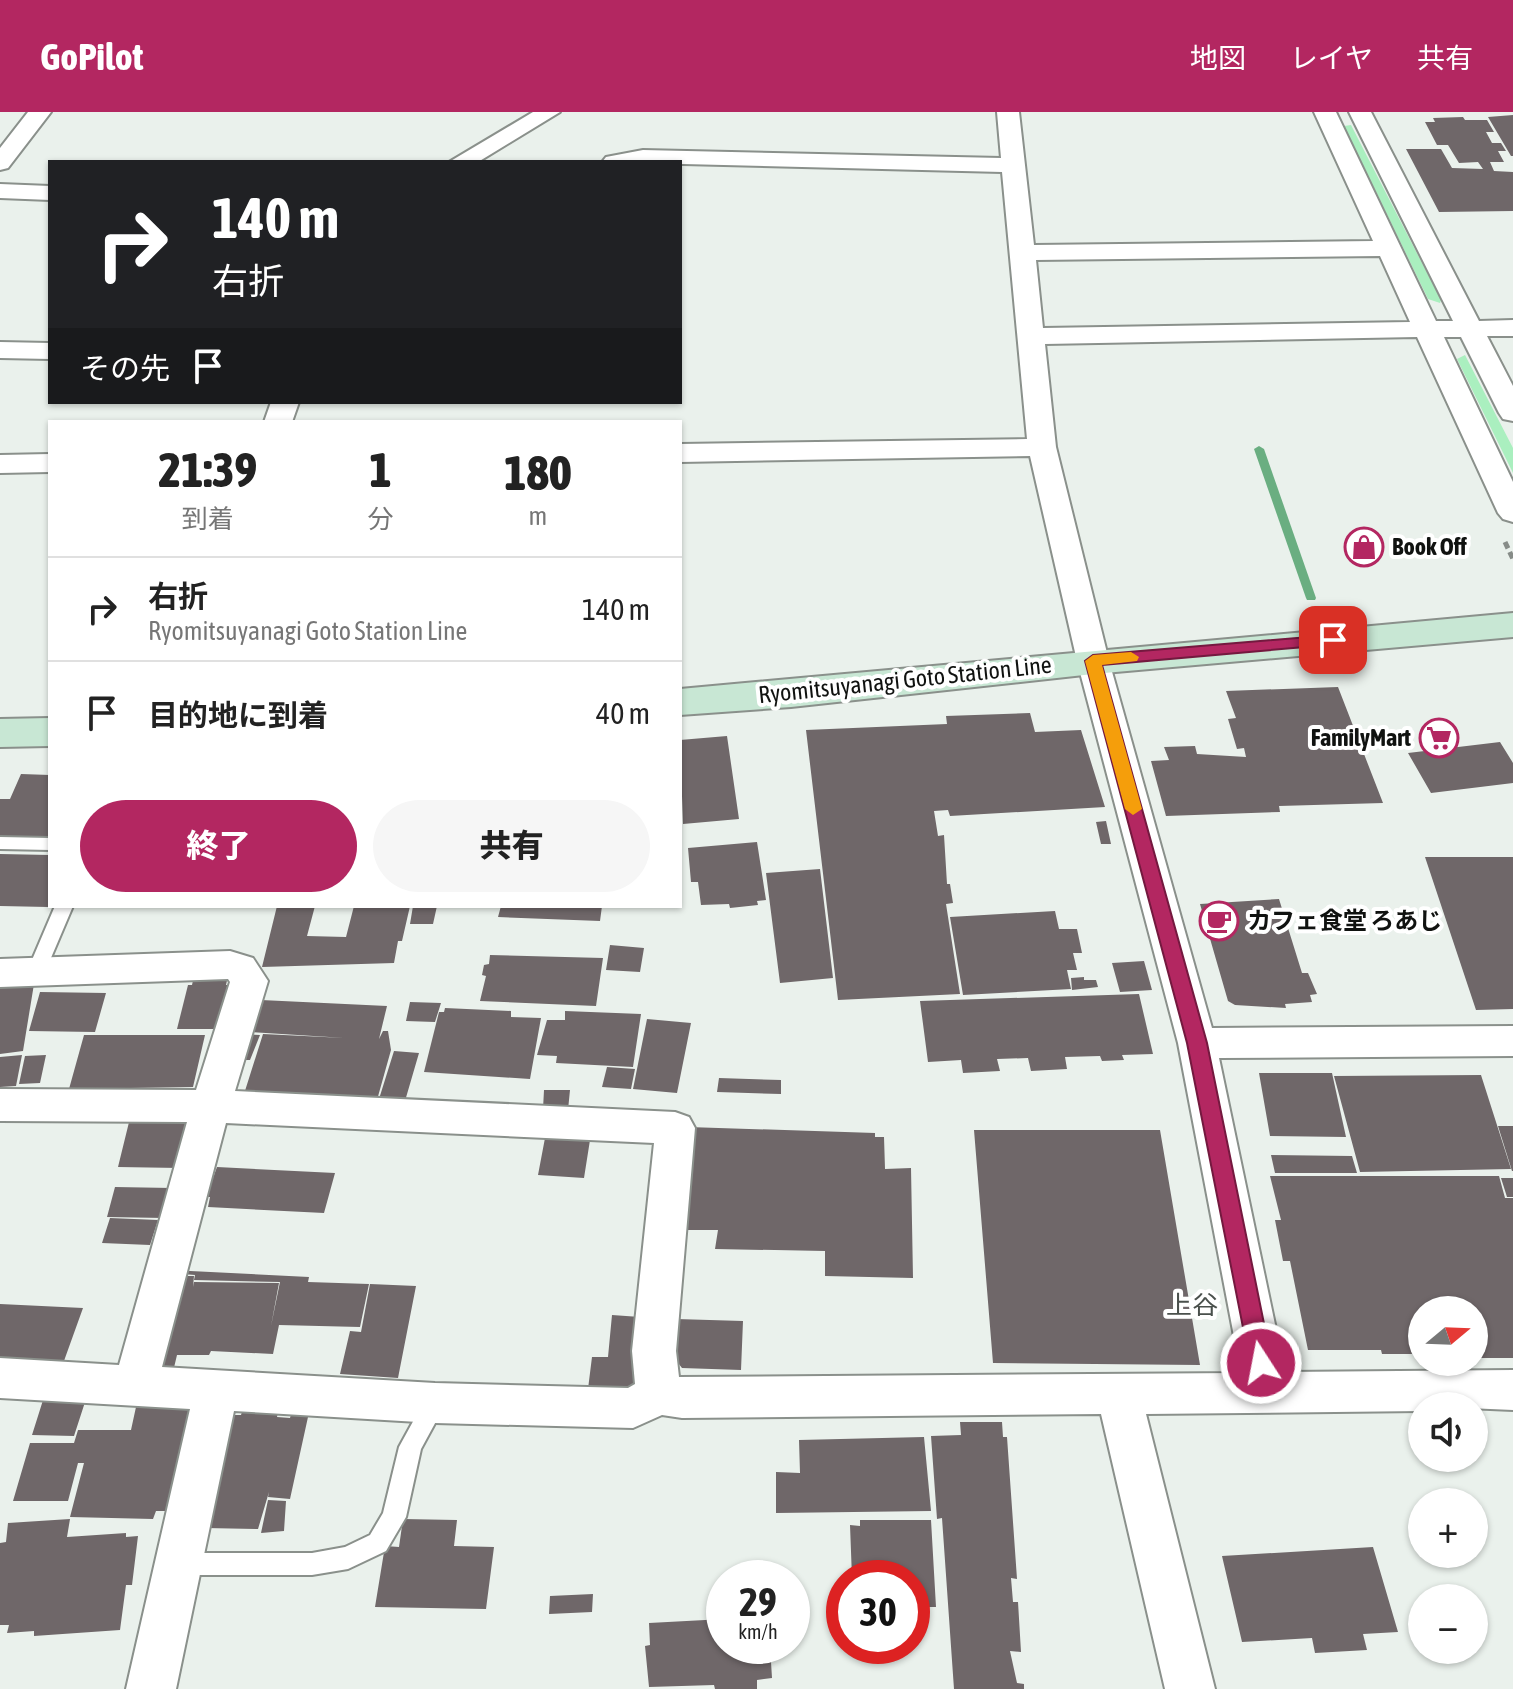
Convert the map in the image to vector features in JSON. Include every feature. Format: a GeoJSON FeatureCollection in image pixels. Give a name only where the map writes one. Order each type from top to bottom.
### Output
{"type":"FeatureCollection","features":[{"type":"Feature","properties":{"kind":"main road","name":"Ryomitsuyanagi Goto Station Line"},"geometry":{"type":"LineString","coordinates":[[682,702],[1093,661],[1513,625]]}},
{"type":"Feature","properties":{"kind":"main road"},"geometry":{"type":"LineString","coordinates":[[0,733],[48,732]]}},
{"type":"Feature","properties":{"kind":"street"},"geometry":{"type":"LineString","coordinates":[[0,163],[40,112]]}},
{"type":"Feature","properties":{"kind":"street"},"geometry":{"type":"LineString","coordinates":[[465,160],[549,112]]}},
{"type":"Feature","properties":{"kind":"street"},"geometry":{"type":"LineString","coordinates":[[1008,112],[1042,447],[1093,661],[1197,1043],[1267,1392]]}},
{"type":"Feature","properties":{"kind":"street"},"geometry":{"type":"LineString","coordinates":[[1325,112],[1513,513]]}},
{"type":"Feature","properties":{"kind":"street"},"geometry":{"type":"LineString","coordinates":[[1360,112],[1513,413]]}},
{"type":"Feature","properties":{"kind":"street"},"geometry":{"type":"LineString","coordinates":[[626,160],[643,157],[1014,165]]}},
{"type":"Feature","properties":{"kind":"street"},"geometry":{"type":"LineString","coordinates":[[0,191],[48,193]]}},
{"type":"Feature","properties":{"kind":"street"},"geometry":{"type":"LineString","coordinates":[[1023,253],[1390,248]]}},
{"type":"Feature","properties":{"kind":"street"},"geometry":{"type":"LineString","coordinates":[[1030,336],[1513,328]]}},
{"type":"Feature","properties":{"kind":"street"},"geometry":{"type":"LineString","coordinates":[[0,350],[48,351]]}},
{"type":"Feature","properties":{"kind":"street"},"geometry":{"type":"LineString","coordinates":[[682,453],[1042,447]]}},
{"type":"Feature","properties":{"kind":"street"},"geometry":{"type":"LineString","coordinates":[[0,464],[48,463]]}},
{"type":"Feature","properties":{"kind":"street"},"geometry":{"type":"LineString","coordinates":[[17,973],[230,965],[240,968],[249,981],[211,1106],[135,1387]]}},
{"type":"Feature","properties":{"kind":"street"},"geometry":{"type":"LineString","coordinates":[[1197,1043],[1513,1041]]}},
{"type":"Feature","properties":{"kind":"street"},"geometry":{"type":"LineString","coordinates":[[0,1105],[211,1106],[675,1128],[654,1351],[658,1394]]}},
{"type":"Feature","properties":{"kind":"street"},"geometry":{"type":"LineString","coordinates":[[0,1378],[435,1403],[633,1408],[658,1394],[682,1398],[1513,1390]]}},
{"type":"Feature","properties":{"kind":"street"},"geometry":{"type":"LineString","coordinates":[[151,1689],[216,1391]]}},
{"type":"Feature","properties":{"kind":"street"},"geometry":{"type":"LineString","coordinates":[[1119,1395],[1190,1689]]}},
{"type":"Feature","properties":{"kind":"lane"},"geometry":{"type":"LineString","coordinates":[[0,843],[48,844]]}},
{"type":"Feature","properties":{"kind":"lane"},"geometry":{"type":"LineString","coordinates":[[17,973],[63,908]]}},
{"type":"Feature","properties":{"kind":"lane"},"geometry":{"type":"LineString","coordinates":[[178,1564],[312,1564],[348,1558],[378,1543],[394,1517],[410,1447],[435,1403]]}},
{"type":"Feature","properties":{"kind":"green space"},"geometry":{"type":"Polygon","coordinates":[[[1351,125],[1440,303],[1428,299],[1344,126],[1351,125]]]}},
{"type":"Feature","properties":{"kind":"green space"},"geometry":{"type":"Polygon","coordinates":[[[1465,355],[1513,448],[1513,473],[1457,359],[1465,355]]]}},
{"type":"Feature","properties":{"kind":"building"},"geometry":{"type":"Polygon","coordinates":[[[1513,115],[1513,156],[1511,156],[1488,117],[1513,115]]]}},
{"type":"Feature","properties":{"kind":"building"},"geometry":{"type":"Polygon","coordinates":[[[1463,117],[1465,120],[1487,120],[1494,132],[1486,132],[1492,143],[1501,143],[1506,151],[1498,151],[1504,162],[1490,162],[1494,171],[1513,172],[1513,211],[1439,212],[1406,149],[1441,149],[1452,168],[1483,169],[1478,162],[1459,163],[1448,145],[1437,145],[1425,122],[1435,122],[1433,118],[1463,117]]]}},
{"type":"Feature","properties":{"kind":"building"},"geometry":{"type":"Polygon","coordinates":[[[1338,687],[1383,803],[1279,806],[1280,812],[1166,816],[1151,761],[1169,760],[1164,747],[1195,746],[1197,754],[1246,757],[1244,748],[1237,749],[1228,719],[1236,718],[1226,691],[1338,687]]]}},
{"type":"Feature","properties":{"kind":"building"},"geometry":{"type":"Polygon","coordinates":[[[1030,713],[1035,732],[1081,730],[1105,807],[950,816],[948,810],[934,811],[938,836],[944,835],[947,884],[950,884],[953,903],[946,904],[960,994],[838,1000],[806,730],[947,724],[946,716],[1030,713]]]}},
{"type":"Feature","properties":{"kind":"building"},"geometry":{"type":"Polygon","coordinates":[[[727,736],[739,819],[683,824],[682,740],[727,736]]]}},
{"type":"Feature","properties":{"kind":"building"},"geometry":{"type":"Polygon","coordinates":[[[1500,742],[1513,763],[1513,783],[1431,793],[1408,753],[1500,742]]]}},
{"type":"Feature","properties":{"kind":"building"},"geometry":{"type":"Polygon","coordinates":[[[21,774],[48,775],[48,840],[0,839],[0,799],[10,799],[21,774]]]}},
{"type":"Feature","properties":{"kind":"building"},"geometry":{"type":"Polygon","coordinates":[[[1106,821],[1111,844],[1101,844],[1096,822],[1106,821]]]}},
{"type":"Feature","properties":{"kind":"building"},"geometry":{"type":"Polygon","coordinates":[[[757,842],[766,900],[757,901],[758,905],[730,908],[729,904],[701,905],[698,882],[691,882],[688,848],[757,842]]]}},
{"type":"Feature","properties":{"kind":"building"},"geometry":{"type":"Polygon","coordinates":[[[0,854],[48,855],[48,907],[0,906],[0,854]]]}},
{"type":"Feature","properties":{"kind":"building"},"geometry":{"type":"Polygon","coordinates":[[[1425,857],[1513,857],[1513,1009],[1476,1010],[1425,857]]]}},
{"type":"Feature","properties":{"kind":"building"},"geometry":{"type":"Polygon","coordinates":[[[820,869],[833,978],[780,983],[766,873],[820,869]]]}},
{"type":"Feature","properties":{"kind":"building"},"geometry":{"type":"Polygon","coordinates":[[[1279,899],[1302,973],[1308,973],[1317,994],[1310,995],[1312,1002],[1285,1004],[1286,1008],[1235,1005],[1228,1001],[1200,904],[1279,899]]]}},
{"type":"Feature","properties":{"kind":"building"},"geometry":{"type":"Polygon","coordinates":[[[277,908],[314,908],[307,936],[346,937],[353,908],[410,908],[394,963],[262,967],[277,908]]]}},
{"type":"Feature","properties":{"kind":"building"},"geometry":{"type":"Polygon","coordinates":[[[413,908],[437,908],[433,924],[410,924],[413,908]]]}},
{"type":"Feature","properties":{"kind":"building"},"geometry":{"type":"Polygon","coordinates":[[[500,908],[602,908],[600,921],[498,917],[500,908]]]}},
{"type":"Feature","properties":{"kind":"building"},"geometry":{"type":"Polygon","coordinates":[[[1055,911],[1059,929],[1077,929],[1082,953],[1073,953],[1077,970],[1067,970],[1071,989],[963,995],[950,917],[1055,911]]]}},
{"type":"Feature","properties":{"kind":"building"},"geometry":{"type":"Polygon","coordinates":[[[610,945],[644,948],[640,972],[606,970],[610,945]]]}},
{"type":"Feature","properties":{"kind":"building"},"geometry":{"type":"Polygon","coordinates":[[[490,955],[603,958],[596,1006],[480,1001],[486,976],[482,975],[484,965],[489,964],[490,955]]]}},
{"type":"Feature","properties":{"kind":"building"},"geometry":{"type":"Polygon","coordinates":[[[1144,961],[1152,990],[1120,992],[1112,963],[1144,961]]]}},
{"type":"Feature","properties":{"kind":"building"},"geometry":{"type":"Polygon","coordinates":[[[194,976],[228,976],[226,985],[233,985],[222,1029],[177,1029],[188,985],[192,985],[194,976]]]}},
{"type":"Feature","properties":{"kind":"building"},"geometry":{"type":"Polygon","coordinates":[[[1084,977],[1084,980],[1096,980],[1098,987],[1072,990],[1071,978],[1084,977]]]}},
{"type":"Feature","properties":{"kind":"building"},"geometry":{"type":"Polygon","coordinates":[[[34,984],[23,1051],[0,1054],[0,987],[34,984]]]}},
{"type":"Feature","properties":{"kind":"building"},"geometry":{"type":"Polygon","coordinates":[[[40,992],[106,993],[95,1032],[29,1031],[40,992]]]}},
{"type":"Feature","properties":{"kind":"building"},"geometry":{"type":"Polygon","coordinates":[[[1139,994],[1153,1054],[1122,1055],[1124,1060],[1102,1061],[1100,1056],[1065,1057],[1067,1069],[1031,1071],[1028,1058],[997,1059],[1000,1071],[963,1073],[961,1060],[928,1062],[920,1001],[1139,994]]]}},
{"type":"Feature","properties":{"kind":"building"},"geometry":{"type":"Polygon","coordinates":[[[261,1000],[387,1006],[379,1039],[383,1031],[388,1031],[391,1050],[377,1100],[244,1094],[263,1034],[345,1038],[251,1032],[261,1000]]]}},
{"type":"Feature","properties":{"kind":"building"},"geometry":{"type":"Polygon","coordinates":[[[410,1002],[441,1003],[435,1022],[406,1021],[410,1002]]]}},
{"type":"Feature","properties":{"kind":"building"},"geometry":{"type":"Polygon","coordinates":[[[445,1008],[511,1011],[511,1017],[541,1018],[530,1079],[424,1072],[439,1012],[444,1012],[445,1008]]]}},
{"type":"Feature","properties":{"kind":"building"},"geometry":{"type":"Polygon","coordinates":[[[565,1011],[641,1014],[633,1067],[556,1063],[557,1056],[537,1055],[547,1020],[565,1020],[565,1011]]]}},
{"type":"Feature","properties":{"kind":"building"},"geometry":{"type":"Polygon","coordinates":[[[647,1019],[691,1023],[677,1093],[633,1089],[647,1019]]]}},
{"type":"Feature","properties":{"kind":"building"},"geometry":{"type":"Polygon","coordinates":[[[242,1034],[260,1035],[250,1060],[234,1060],[242,1034]]]}},
{"type":"Feature","properties":{"kind":"building"},"geometry":{"type":"Polygon","coordinates":[[[84,1035],[205,1035],[193,1087],[69,1089],[84,1035]]]}},
{"type":"Feature","properties":{"kind":"building"},"geometry":{"type":"Polygon","coordinates":[[[394,1051],[419,1053],[405,1101],[379,1099],[394,1051]]]}},
{"type":"Feature","properties":{"kind":"building"},"geometry":{"type":"Polygon","coordinates":[[[22,1055],[16,1086],[0,1087],[0,1057],[22,1055]]]}},
{"type":"Feature","properties":{"kind":"building"},"geometry":{"type":"Polygon","coordinates":[[[46,1055],[40,1083],[19,1084],[25,1056],[46,1055]]]}},
{"type":"Feature","properties":{"kind":"building"},"geometry":{"type":"Polygon","coordinates":[[[607,1067],[635,1069],[631,1089],[602,1087],[607,1067]]]}},
{"type":"Feature","properties":{"kind":"building"},"geometry":{"type":"Polygon","coordinates":[[[1259,1073],[1332,1073],[1346,1137],[1270,1136],[1259,1073]]]}},
{"type":"Feature","properties":{"kind":"building"},"geometry":{"type":"Polygon","coordinates":[[[1481,1075],[1511,1169],[1360,1172],[1334,1076],[1481,1075]]]}},
{"type":"Feature","properties":{"kind":"building"},"geometry":{"type":"Polygon","coordinates":[[[719,1078],[781,1080],[781,1094],[717,1092],[719,1078]]]}},
{"type":"Feature","properties":{"kind":"building"},"geometry":{"type":"Polygon","coordinates":[[[544,1090],[570,1090],[568,1110],[543,1109],[544,1090]]]}},
{"type":"Feature","properties":{"kind":"building"},"geometry":{"type":"Polygon","coordinates":[[[184,1113],[183,1123],[190,1123],[180,1168],[118,1167],[131,1114],[184,1113]]]}},
{"type":"Feature","properties":{"kind":"building"},"geometry":{"type":"Polygon","coordinates":[[[1498,1126],[1513,1126],[1513,1171],[1512,1171],[1498,1126]]]}},
{"type":"Feature","properties":{"kind":"building"},"geometry":{"type":"Polygon","coordinates":[[[688,1127],[875,1133],[875,1137],[884,1137],[885,1169],[911,1168],[913,1278],[825,1276],[825,1251],[715,1249],[718,1230],[682,1230],[688,1127]]]}},
{"type":"Feature","properties":{"kind":"building"},"geometry":{"type":"Polygon","coordinates":[[[974,1130],[1160,1130],[1200,1365],[993,1363],[974,1130]]]}},
{"type":"Feature","properties":{"kind":"building"},"geometry":{"type":"Polygon","coordinates":[[[545,1138],[590,1140],[584,1178],[538,1175],[545,1138]]]}},
{"type":"Feature","properties":{"kind":"building"},"geometry":{"type":"Polygon","coordinates":[[[1271,1155],[1352,1156],[1357,1173],[1275,1173],[1271,1155]]]}},
{"type":"Feature","properties":{"kind":"building"},"geometry":{"type":"Polygon","coordinates":[[[217,1167],[335,1173],[324,1213],[208,1207],[210,1197],[206,1197],[217,1167]]]}},
{"type":"Feature","properties":{"kind":"building"},"geometry":{"type":"Polygon","coordinates":[[[1270,1176],[1499,1176],[1505,1198],[1513,1198],[1513,1358],[1488,1358],[1488,1296],[1408,1296],[1408,1354],[1382,1354],[1381,1350],[1308,1350],[1290,1261],[1283,1261],[1275,1220],[1281,1220],[1270,1176]]]}},
{"type":"Feature","properties":{"kind":"building"},"geometry":{"type":"Polygon","coordinates":[[[1501,1178],[1513,1178],[1513,1197],[1507,1197],[1501,1178]]]}},
{"type":"Feature","properties":{"kind":"building"},"geometry":{"type":"Polygon","coordinates":[[[115,1187],[172,1188],[164,1218],[107,1217],[115,1187]]]}},
{"type":"Feature","properties":{"kind":"building"},"geometry":{"type":"Polygon","coordinates":[[[110,1218],[158,1220],[150,1245],[102,1243],[110,1218]]]}},
{"type":"Feature","properties":{"kind":"building"},"geometry":{"type":"Polygon","coordinates":[[[170,1270],[309,1277],[308,1282],[369,1284],[360,1327],[279,1325],[273,1354],[211,1351],[209,1355],[177,1355],[172,1376],[140,1374],[170,1276],[194,1276],[193,1287],[194,1282],[279,1283],[271,1326],[280,1282],[194,1280],[195,1275],[170,1273],[170,1270]]]}},
{"type":"Feature","properties":{"kind":"building"},"geometry":{"type":"Polygon","coordinates":[[[370,1284],[416,1286],[398,1378],[340,1374],[350,1331],[361,1332],[370,1284]]]}},
{"type":"Feature","properties":{"kind":"building"},"geometry":{"type":"Polygon","coordinates":[[[0,1304],[83,1308],[60,1372],[0,1368],[0,1304]]]}},
{"type":"Feature","properties":{"kind":"building"},"geometry":{"type":"Polygon","coordinates":[[[612,1315],[640,1317],[633,1390],[588,1389],[592,1357],[608,1357],[612,1315]]]}},
{"type":"Feature","properties":{"kind":"building"},"geometry":{"type":"Polygon","coordinates":[[[676,1319],[743,1321],[741,1370],[682,1368],[671,1354],[676,1319]]]}},
{"type":"Feature","properties":{"kind":"building"},"geometry":{"type":"Polygon","coordinates":[[[44,1397],[86,1399],[74,1436],[32,1435],[44,1397]]]}},
{"type":"Feature","properties":{"kind":"building"},"geometry":{"type":"Polygon","coordinates":[[[245,1402],[280,1404],[277,1417],[290,1418],[292,1411],[305,1412],[303,1417],[308,1417],[290,1499],[268,1497],[269,1492],[258,1529],[205,1528],[232,1415],[241,1415],[245,1402]]]}},
{"type":"Feature","properties":{"kind":"building"},"geometry":{"type":"Polygon","coordinates":[[[136,1407],[190,1407],[181,1444],[187,1443],[171,1511],[156,1511],[153,1519],[70,1517],[84,1463],[78,1463],[68,1501],[13,1501],[30,1443],[74,1443],[78,1430],[131,1430],[136,1407]]]}},
{"type":"Feature","properties":{"kind":"building"},"geometry":{"type":"Polygon","coordinates":[[[960,1422],[1002,1422],[1003,1437],[1007,1437],[1017,1579],[1011,1578],[1013,1602],[1018,1602],[1021,1652],[1010,1651],[1017,1683],[1024,1684],[1024,1689],[954,1689],[942,1518],[937,1519],[931,1436],[961,1435],[960,1422]]]}},
{"type":"Feature","properties":{"kind":"building"},"geometry":{"type":"Polygon","coordinates":[[[924,1437],[931,1511],[776,1513],[776,1472],[800,1473],[799,1440],[924,1437]]]}},
{"type":"Feature","properties":{"kind":"building"},"geometry":{"type":"Polygon","coordinates":[[[268,1500],[286,1501],[284,1531],[261,1533],[268,1500]]]}},
{"type":"Feature","properties":{"kind":"building"},"geometry":{"type":"Polygon","coordinates":[[[70,1519],[67,1537],[126,1533],[126,1537],[138,1536],[132,1585],[126,1585],[120,1630],[34,1636],[34,1631],[7,1633],[9,1625],[0,1625],[0,1543],[6,1542],[8,1523],[70,1519]]]}},
{"type":"Feature","properties":{"kind":"building"},"geometry":{"type":"Polygon","coordinates":[[[403,1519],[457,1520],[454,1546],[494,1547],[486,1609],[375,1607],[385,1546],[399,1547],[403,1519]]]}},
{"type":"Feature","properties":{"kind":"building"},"geometry":{"type":"Polygon","coordinates":[[[860,1520],[931,1520],[936,1607],[930,1607],[930,1560],[851,1560],[850,1525],[860,1526],[860,1520]]]}},
{"type":"Feature","properties":{"kind":"building"},"geometry":{"type":"Polygon","coordinates":[[[1373,1547],[1398,1632],[1363,1634],[1367,1650],[1315,1653],[1312,1638],[1242,1642],[1222,1556],[1373,1547]]]}},
{"type":"Feature","properties":{"kind":"building"},"geometry":{"type":"Polygon","coordinates":[[[593,1594],[592,1612],[549,1614],[550,1596],[593,1594]]]}},
{"type":"Feature","properties":{"kind":"building"},"geometry":{"type":"Polygon","coordinates":[[[706,1620],[706,1664],[771,1664],[772,1678],[757,1680],[757,1689],[715,1689],[714,1685],[649,1687],[645,1646],[650,1645],[649,1623],[706,1620]]]}},
{"type":"Feature","properties":{"kind":"waterway"},"geometry":{"type":"LineString","coordinates":[[1259,449],[1311,598]]}},
{"type":"Feature","properties":{"kind":"slow traffic"},"geometry":{"type":"LineString","coordinates":[[1131,657],[1093,661],[1133,809]]}},
{"type":"Feature","properties":{"kind":"place","name":"Book Off"},"geometry":{"type":"Point","coordinates":[1364,547]}},
{"type":"Feature","properties":{"kind":"place","name":"FamilyMart"},"geometry":{"type":"Point","coordinates":[1439,738]}},
{"type":"Feature","properties":{"kind":"place","name":"カフェ食堂 ろあじ"},"geometry":{"type":"Point","coordinates":[1219,921]}},
{"type":"Feature","properties":{"kind":"district","name":"上谷"},"geometry":{"type":"Point","coordinates":[1192,1305]}},
{"type":"Feature","properties":{"kind":"route"},"geometry":{"type":"LineString","coordinates":[[1261,1363],[1197,1043],[1093,661],[1333,640]]}}]}
